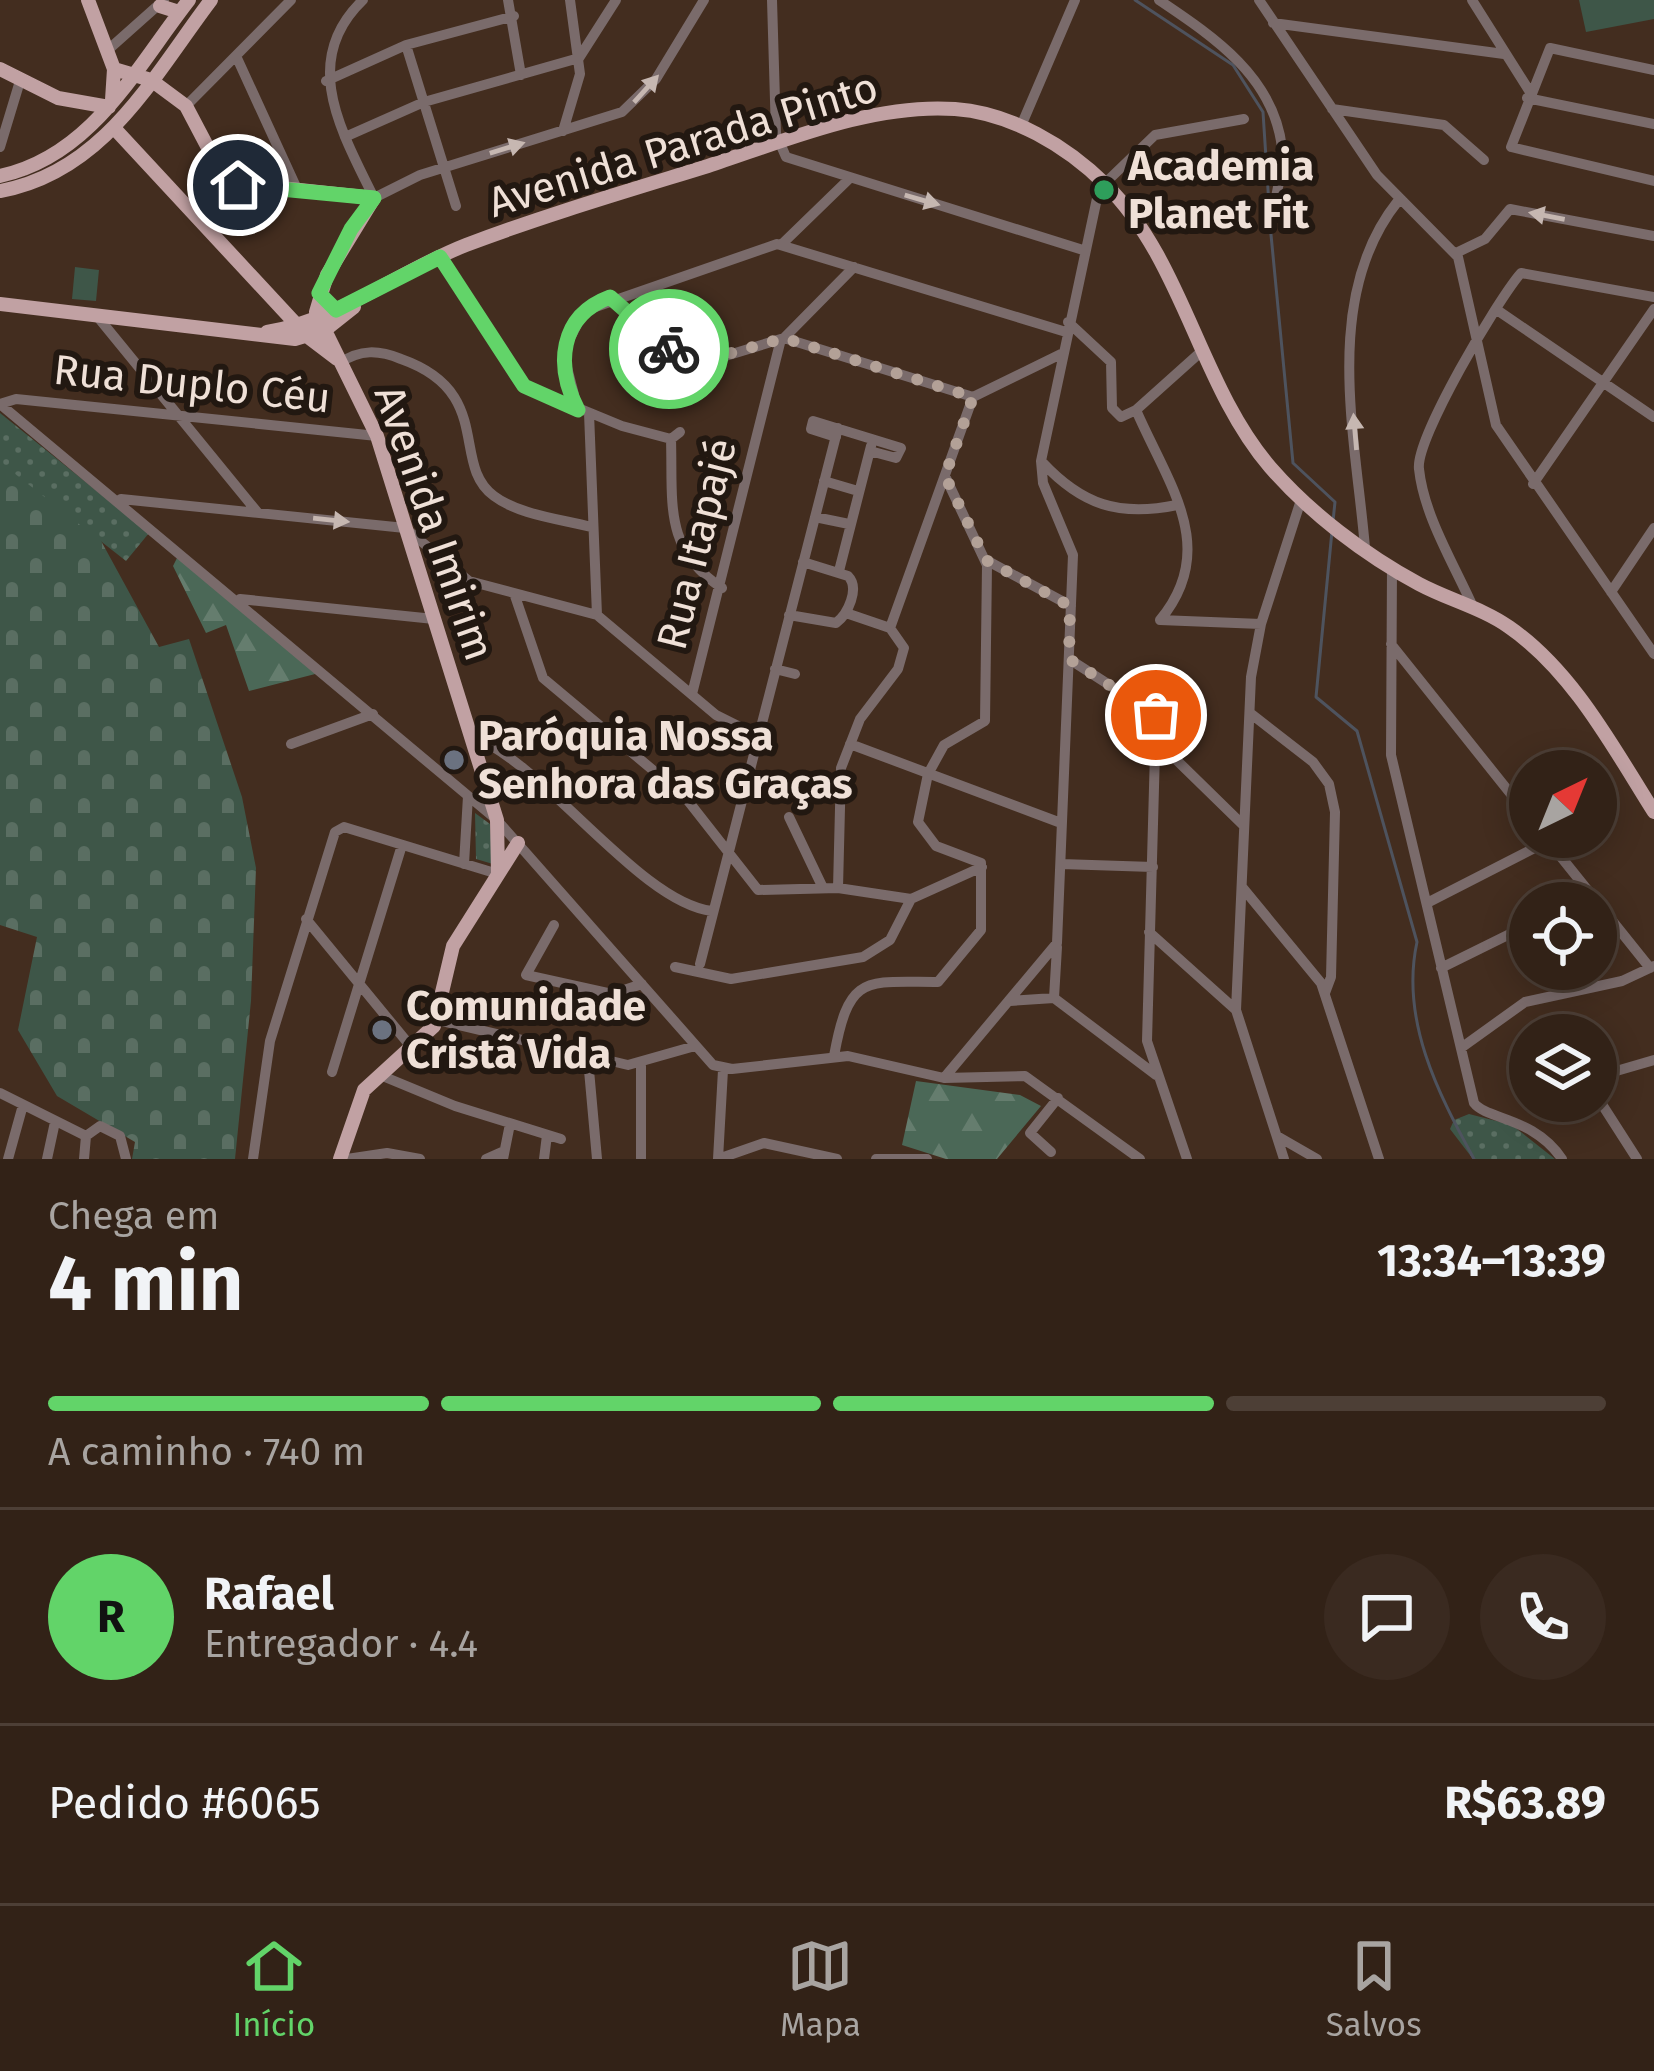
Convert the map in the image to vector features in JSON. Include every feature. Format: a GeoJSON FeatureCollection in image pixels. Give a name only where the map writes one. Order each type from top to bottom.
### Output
{"type":"FeatureCollection","features":[{"type":"Feature","properties":{"kind":"main road"},"geometry":{"type":"LineString","coordinates":[[0,191],[60,173],[116,129],[211,0]]}},
{"type":"Feature","properties":{"kind":"main road"},"geometry":{"type":"LineString","coordinates":[[162,3],[184,6]]}},
{"type":"Feature","properties":{"kind":"main road"},"geometry":{"type":"LineString","coordinates":[[172,52],[182,28],[184,6]]}},
{"type":"Feature","properties":{"kind":"main road"},"geometry":{"type":"LineString","coordinates":[[0,176],[52,158],[92,126],[184,6]]}},
{"type":"Feature","properties":{"kind":"main road"},"geometry":{"type":"LineString","coordinates":[[91,7],[114,69],[111,105],[116,129]]}},
{"type":"Feature","properties":{"kind":"main road"},"geometry":{"type":"LineString","coordinates":[[0,69],[76,104],[92,126]]}},
{"type":"Feature","properties":{"kind":"main road"},"geometry":{"type":"LineString","coordinates":[[114,69],[151,80],[186,106],[226,182],[374,198]]}},
{"type":"Feature","properties":{"kind":"main road"},"geometry":{"type":"LineString","coordinates":[[76,104],[111,105]]}},
{"type":"Feature","properties":{"kind":"main road","name":"Avenida Parada Pinto"},"geometry":{"type":"LineString","coordinates":[[0,304],[303,332],[440,257],[778,143],[869,118],[949,108],[1021,126],[1082,162],[1151,245],[1254,445],[1300,500],[1392,568],[1510,627],[1558,674],[1610,740],[1654,812]]}},
{"type":"Feature","properties":{"kind":"main road","name":"Avenida Imirim"},"geometry":{"type":"LineString","coordinates":[[116,129],[303,332],[339,361]]}},
{"type":"Feature","properties":{"kind":"main road"},"geometry":{"type":"LineString","coordinates":[[267,332],[280,320],[279,304],[303,311],[319,293],[351,229],[374,198]]}},
{"type":"Feature","properties":{"kind":"main road"},"geometry":{"type":"LineString","coordinates":[[319,293],[336,310]]}},
{"type":"Feature","properties":{"kind":"main road"},"geometry":{"type":"LineString","coordinates":[[319,293],[322,324]]}},
{"type":"Feature","properties":{"kind":"main road","name":"Avenida Parada Pinto"},"geometry":{"type":"LineString","coordinates":[[322,324],[336,310],[355,304]]}},
{"type":"Feature","properties":{"kind":"main road","name":"Avenida Imirim"},"geometry":{"type":"LineString","coordinates":[[322,324],[377,436],[405,528],[420,552],[434,619],[497,820],[498,874]]}},
{"type":"Feature","properties":{"kind":"main road"},"geometry":{"type":"LineString","coordinates":[[344,1159],[353,1109],[380,1075],[437,1020],[453,946],[518,843]]}},
{"type":"Feature","properties":{"kind":"street"},"geometry":{"type":"LineString","coordinates":[[91,7],[105,0]]}},
{"type":"Feature","properties":{"kind":"street"},"geometry":{"type":"LineString","coordinates":[[186,106],[291,0]]}},
{"type":"Feature","properties":{"kind":"street"},"geometry":{"type":"LineString","coordinates":[[363,0],[338,28],[326,81],[345,137],[374,198],[443,168],[563,131],[634,103],[656,79],[701,5],[688,0]]}},
{"type":"Feature","properties":{"kind":"street"},"geometry":{"type":"LineString","coordinates":[[508,0],[521,74]]}},
{"type":"Feature","properties":{"kind":"street"},"geometry":{"type":"LineString","coordinates":[[563,131],[579,84],[570,0]]}},
{"type":"Feature","properties":{"kind":"street"},"geometry":{"type":"LineString","coordinates":[[345,137],[424,102],[579,58],[616,0]]}},
{"type":"Feature","properties":{"kind":"street"},"geometry":{"type":"LineString","coordinates":[[772,0],[778,143],[786,157],[1083,250]]}},
{"type":"Feature","properties":{"kind":"street"},"geometry":{"type":"LineString","coordinates":[[1021,126],[1075,0]]}},
{"type":"Feature","properties":{"kind":"street"},"geometry":{"type":"LineString","coordinates":[[1159,0],[1211,37],[1264,89],[1282,150],[1273,213]]}},
{"type":"Feature","properties":{"kind":"street"},"geometry":{"type":"LineString","coordinates":[[1258,0],[1398,201],[1456,254],[1480,339],[1496,425],[1654,654]]}},
{"type":"Feature","properties":{"kind":"street"},"geometry":{"type":"LineString","coordinates":[[1472,0],[1528,95],[1654,124]]}},
{"type":"Feature","properties":{"kind":"street"},"geometry":{"type":"LineString","coordinates":[[109,49],[162,3]]}},
{"type":"Feature","properties":{"kind":"street"},"geometry":{"type":"LineString","coordinates":[[326,81],[406,45],[514,16]]}},
{"type":"Feature","properties":{"kind":"street"},"geometry":{"type":"LineString","coordinates":[[1273,23],[1504,54]]}},
{"type":"Feature","properties":{"kind":"street"},"geometry":{"type":"LineString","coordinates":[[406,45],[455,206]]}},
{"type":"Feature","properties":{"kind":"street"},"geometry":{"type":"LineString","coordinates":[[1654,70],[1550,48],[1511,147],[1654,181]]}},
{"type":"Feature","properties":{"kind":"street"},"geometry":{"type":"LineString","coordinates":[[237,58],[298,190]]}},
{"type":"Feature","properties":{"kind":"street"},"geometry":{"type":"LineString","coordinates":[[0,147],[20,81]]}},
{"type":"Feature","properties":{"kind":"street"},"geometry":{"type":"LineString","coordinates":[[1332,109],[1444,125],[1484,160]]}},
{"type":"Feature","properties":{"kind":"street"},"geometry":{"type":"LineString","coordinates":[[1054,998],[1072,547],[1043,483],[1041,460],[1060,354],[1083,250],[1104,183],[1155,135],[1244,118]]}},
{"type":"Feature","properties":{"kind":"street"},"geometry":{"type":"LineString","coordinates":[[597,616],[584,412],[564,367],[566,336],[584,310],[610,297],[781,245],[850,178]]}},
{"type":"Feature","properties":{"kind":"street"},"geometry":{"type":"LineString","coordinates":[[196,215],[226,182]]}},
{"type":"Feature","properties":{"kind":"street"},"geometry":{"type":"LineString","coordinates":[[1365,548],[1348,348],[1366,261],[1398,201]]}},
{"type":"Feature","properties":{"kind":"street"},"geometry":{"type":"LineString","coordinates":[[1456,254],[1485,239],[1510,209],[1654,236]]}},
{"type":"Feature","properties":{"kind":"street"},"geometry":{"type":"LineString","coordinates":[[781,245],[1067,327],[1111,362],[1114,412],[1125,417],[1203,350]]}},
{"type":"Feature","properties":{"kind":"street"},"geometry":{"type":"LineString","coordinates":[[440,257],[524,386],[584,412],[675,435],[679,541],[691,564],[722,588]]}},
{"type":"Feature","properties":{"kind":"street"},"geometry":{"type":"LineString","coordinates":[[610,297],[665,346],[689,359],[719,358],[783,338],[854,267]]}},
{"type":"Feature","properties":{"kind":"street"},"geometry":{"type":"LineString","coordinates":[[1473,607],[1430,509],[1419,459],[1428,428],[1518,275],[1525,272],[1653,297],[1604,383],[1533,484]]}},
{"type":"Feature","properties":{"kind":"street"},"geometry":{"type":"LineString","coordinates":[[1497,310],[1654,417]]}},
{"type":"Feature","properties":{"kind":"street"},"geometry":{"type":"LineString","coordinates":[[94,313],[258,513]]}},
{"type":"Feature","properties":{"kind":"street"},"geometry":{"type":"LineString","coordinates":[[783,338],[973,397],[1060,354]]}},
{"type":"Feature","properties":{"kind":"street","name":"Rua Itapajé"},"geometry":{"type":"LineString","coordinates":[[692,694],[783,338]]}},
{"type":"Feature","properties":{"kind":"street"},"geometry":{"type":"LineString","coordinates":[[339,361],[357,353],[378,352],[422,368],[459,405],[479,478],[494,496],[591,527]]}},
{"type":"Feature","properties":{"kind":"street"},"geometry":{"type":"LineString","coordinates":[[890,628],[973,397]]}},
{"type":"Feature","properties":{"kind":"street","name":"Rua Duplo Céu"},"geometry":{"type":"LineString","coordinates":[[0,404],[16,399],[377,436]]}},
{"type":"Feature","properties":{"kind":"street"},"geometry":{"type":"LineString","coordinates":[[0,404],[497,820],[695,1046],[723,1070],[834,1056],[944,1078],[1029,1077],[1140,1159]]}},
{"type":"Feature","properties":{"kind":"street"},"geometry":{"type":"LineString","coordinates":[[1136,410],[1177,506],[1190,570],[1179,596],[1160,620],[1261,625]]}},
{"type":"Feature","properties":{"kind":"street"},"geometry":{"type":"LineString","coordinates":[[700,964],[837,433],[871,445],[839,571]]}},
{"type":"Feature","properties":{"kind":"street"},"geometry":{"type":"LineString","coordinates":[[1041,460],[1094,505],[1140,511],[1177,506]]}},
{"type":"Feature","properties":{"kind":"street"},"geometry":{"type":"LineString","coordinates":[[945,476],[986,560],[985,722],[949,739],[928,774],[918,812],[921,831],[936,846],[982,867]]}},
{"type":"Feature","properties":{"kind":"street"},"geometry":{"type":"LineString","coordinates":[[824,482],[858,491]]}},
{"type":"Feature","properties":{"kind":"street"},"geometry":{"type":"LineString","coordinates":[[117,499],[405,528]]}},
{"type":"Feature","properties":{"kind":"street"},"geometry":{"type":"LineString","coordinates":[[1284,1159],[1236,1010],[1250,713],[1261,625],[1300,500]]}},
{"type":"Feature","properties":{"kind":"street"},"geometry":{"type":"LineString","coordinates":[[815,517],[849,524]]}},
{"type":"Feature","properties":{"kind":"street"},"geometry":{"type":"LineString","coordinates":[[1611,592],[1654,528]]}},
{"type":"Feature","properties":{"kind":"street"},"geometry":{"type":"LineString","coordinates":[[420,552],[469,581],[597,616],[726,722],[756,735]]}},
{"type":"Feature","properties":{"kind":"street"},"geometry":{"type":"LineString","coordinates":[[986,560],[1070,606]]}},
{"type":"Feature","properties":{"kind":"street"},"geometry":{"type":"LineString","coordinates":[[789,615],[828,625],[846,613],[854,581],[839,571],[803,562]]}},
{"type":"Feature","properties":{"kind":"street"},"geometry":{"type":"LineString","coordinates":[[1392,568],[1391,755],[1461,1048],[1480,1111],[1525,1124],[1562,1159]]}},
{"type":"Feature","properties":{"kind":"street"},"geometry":{"type":"LineString","coordinates":[[515,596],[543,678],[685,797],[762,891],[838,888],[911,899],[982,867]]}},
{"type":"Feature","properties":{"kind":"street"},"geometry":{"type":"LineString","coordinates":[[238,599],[434,619]]}},
{"type":"Feature","properties":{"kind":"street"},"geometry":{"type":"LineString","coordinates":[[838,888],[842,854],[837,784],[871,701],[902,659],[903,640],[890,628],[846,613]]}},
{"type":"Feature","properties":{"kind":"street"},"geometry":{"type":"LineString","coordinates":[[1391,644],[1509,792]]}},
{"type":"Feature","properties":{"kind":"street"},"geometry":{"type":"LineString","coordinates":[[1069,659],[1154,712],[1145,1016],[1187,1159]]}},
{"type":"Feature","properties":{"kind":"street"},"geometry":{"type":"LineString","coordinates":[[775,669],[795,674]]}},
{"type":"Feature","properties":{"kind":"street"},"geometry":{"type":"LineString","coordinates":[[1250,713],[1318,766],[1331,789],[1331,977],[1325,993]]}},
{"type":"Feature","properties":{"kind":"street"},"geometry":{"type":"LineString","coordinates":[[291,744],[374,714]]}},
{"type":"Feature","properties":{"kind":"street"},"geometry":{"type":"LineString","coordinates":[[471,735],[532,777],[676,900],[712,911]]}},
{"type":"Feature","properties":{"kind":"street"},"geometry":{"type":"LineString","coordinates":[[1156,742],[1243,825]]}},
{"type":"Feature","properties":{"kind":"street"},"geometry":{"type":"LineString","coordinates":[[850,744],[1061,824]]}},
{"type":"Feature","properties":{"kind":"street"},"geometry":{"type":"LineString","coordinates":[[464,864],[468,796]]}},
{"type":"Feature","properties":{"kind":"street"},"geometry":{"type":"LineString","coordinates":[[789,818],[823,888]]}},
{"type":"Feature","properties":{"kind":"street"},"geometry":{"type":"LineString","coordinates":[[254,1159],[270,1041],[338,829],[498,874]]}},
{"type":"Feature","properties":{"kind":"street"},"geometry":{"type":"LineString","coordinates":[[332,1072],[402,845]]}},
{"type":"Feature","properties":{"kind":"street"},"geometry":{"type":"LineString","coordinates":[[1427,903],[1511,858]]}},
{"type":"Feature","properties":{"kind":"street"},"geometry":{"type":"LineString","coordinates":[[1461,1048],[1525,1002],[1622,981],[1652,967],[1563,858]]}},
{"type":"Feature","properties":{"kind":"street"},"geometry":{"type":"LineString","coordinates":[[1060,864],[1153,867]]}},
{"type":"Feature","properties":{"kind":"street"},"geometry":{"type":"LineString","coordinates":[[834,1056],[845,1009],[875,982],[942,980],[981,931],[982,867]]}},
{"type":"Feature","properties":{"kind":"street"},"geometry":{"type":"LineString","coordinates":[[1242,887],[1252,892],[1325,993],[1379,1159]]}},
{"type":"Feature","properties":{"kind":"street"},"geometry":{"type":"LineString","coordinates":[[675,967],[737,979],[863,957],[890,940],[911,899]]}},
{"type":"Feature","properties":{"kind":"street"},"geometry":{"type":"LineString","coordinates":[[306,919],[412,1048]]}},
{"type":"Feature","properties":{"kind":"street"},"geometry":{"type":"LineString","coordinates":[[554,925],[526,975],[612,994],[642,983]]}},
{"type":"Feature","properties":{"kind":"street"},"geometry":{"type":"LineString","coordinates":[[1149,932],[1236,1010]]}},
{"type":"Feature","properties":{"kind":"street"},"geometry":{"type":"LineString","coordinates":[[1441,968],[1509,934]]}},
{"type":"Feature","properties":{"kind":"street"},"geometry":{"type":"LineString","coordinates":[[944,1078],[1057,944]]}},
{"type":"Feature","properties":{"kind":"street"},"geometry":{"type":"LineString","coordinates":[[863,957],[875,982]]}},
{"type":"Feature","properties":{"kind":"street"},"geometry":{"type":"LineString","coordinates":[[1010,1001],[1054,998],[1159,1076]]}},
{"type":"Feature","properties":{"kind":"street"},"geometry":{"type":"LineString","coordinates":[[437,1020],[588,1059],[640,1066],[695,1046]]}},
{"type":"Feature","properties":{"kind":"street"},"geometry":{"type":"LineString","coordinates":[[588,1059],[597,1159]]}},
{"type":"Feature","properties":{"kind":"street"},"geometry":{"type":"LineString","coordinates":[[1617,1071],[1650,1061],[1654,1075]]}},
{"type":"Feature","properties":{"kind":"street"},"geometry":{"type":"LineString","coordinates":[[640,1066],[640,1159]]}},
{"type":"Feature","properties":{"kind":"street"},"geometry":{"type":"LineString","coordinates":[[723,1070],[718,1159],[754,1145],[782,1144],[837,1159]]}},
{"type":"Feature","properties":{"kind":"street"},"geometry":{"type":"LineString","coordinates":[[380,1075],[561,1139]]}},
{"type":"Feature","properties":{"kind":"street"},"geometry":{"type":"LineString","coordinates":[[1,1090],[86,1136]]}},
{"type":"Feature","properties":{"kind":"street"},"geometry":{"type":"LineString","coordinates":[[1051,1152],[1030,1133],[1058,1098]]}},
{"type":"Feature","properties":{"kind":"street"},"geometry":{"type":"LineString","coordinates":[[8,1159],[22,1105]]}},
{"type":"Feature","properties":{"kind":"street"},"geometry":{"type":"LineString","coordinates":[[47,1159],[55,1121]]}},
{"type":"Feature","properties":{"kind":"street"},"geometry":{"type":"LineString","coordinates":[[1613,1122],[1636,1159]]}},
{"type":"Feature","properties":{"kind":"street"},"geometry":{"type":"LineString","coordinates":[[486,1159],[504,1155],[509,1124]]}},
{"type":"Feature","properties":{"kind":"street"},"geometry":{"type":"LineString","coordinates":[[84,1159],[86,1136],[100,1126],[120,1136],[126,1159]]}},
{"type":"Feature","properties":{"kind":"street"},"geometry":{"type":"LineString","coordinates":[[544,1159],[547,1135]]}},
{"type":"Feature","properties":{"kind":"street"},"geometry":{"type":"LineString","coordinates":[[1277,1136],[1317,1159]]}},
{"type":"Feature","properties":{"kind":"street"},"geometry":{"type":"LineString","coordinates":[[782,1144],[783,1159]]}},
{"type":"Feature","properties":{"kind":"street"},"geometry":{"type":"LineString","coordinates":[[344,1159],[386,1153],[420,1159]]}},
{"type":"Feature","properties":{"kind":"street"},"geometry":{"type":"LineString","coordinates":[[876,1159],[928,1159]]}},
{"type":"Feature","properties":{"kind":"green space"},"geometry":{"type":"Polygon","coordinates":[[[1579,0],[1654,0],[1654,19],[1586,32],[1579,0]]]}},
{"type":"Feature","properties":{"kind":"green space"},"geometry":{"type":"Polygon","coordinates":[[[75,267],[99,270],[96,301],[72,299],[75,267]]]}},
{"type":"Feature","properties":{"kind":"green space"},"geometry":{"type":"Polygon","coordinates":[[[0,413],[149,533],[126,561],[0,462],[0,413]]]}},
{"type":"Feature","properties":{"kind":"green space"},"geometry":{"type":"Polygon","coordinates":[[[0,449],[100,539],[159,647],[189,639],[242,797],[256,868],[251,1001],[235,1159],[132,1159],[135,1142],[57,1096],[18,1030],[37,937],[0,925],[0,449]]]}},
{"type":"Feature","properties":{"kind":"green space"},"geometry":{"type":"Polygon","coordinates":[[[179,554],[319,673],[249,691],[226,625],[206,633],[173,566],[179,554]]]}},
{"type":"Feature","properties":{"kind":"green space"},"geometry":{"type":"Polygon","coordinates":[[[475,813],[490,824],[493,864],[476,859],[475,813]]]}},
{"type":"Feature","properties":{"kind":"green space"},"geometry":{"type":"Polygon","coordinates":[[[916,1081],[1020,1095],[1041,1106],[997,1159],[946,1159],[902,1145],[916,1081]]]}},
{"type":"Feature","properties":{"kind":"green space"},"geometry":{"type":"Polygon","coordinates":[[[1469,1114],[1512,1125],[1555,1159],[1473,1159],[1450,1129],[1454,1120],[1469,1114]]]}},
{"type":"Feature","properties":{"kind":"waterway"},"geometry":{"type":"LineString","coordinates":[[1135,0],[1233,65],[1263,112],[1269,205]]}},
{"type":"Feature","properties":{"kind":"waterway"},"geometry":{"type":"LineString","coordinates":[[1269,214],[1293,463],[1335,502],[1333,521]]}},
{"type":"Feature","properties":{"kind":"waterway"},"geometry":{"type":"LineString","coordinates":[[1332,531],[1316,697],[1357,731],[1417,942],[1413,971],[1418,1028],[1436,1082],[1474,1159]]}},
{"type":"Feature","properties":{"kind":"way so far"},"geometry":{"type":"LineString","coordinates":[[669,349],[689,359],[707,360],[784,338],[973,397],[945,476],[986,560],[1070,606],[1069,659],[1156,715]]}},
{"type":"Feature","properties":{"kind":"place","name":"Academia Planet Fit"},"geometry":{"type":"Point","coordinates":[1104,190]}},
{"type":"Feature","properties":{"kind":"place","name":"Paróquia Nossa Senhora das Graças"},"geometry":{"type":"Point","coordinates":[454,760]}},
{"type":"Feature","properties":{"kind":"place","name":"Comunidade Cristã Vida"},"geometry":{"type":"Point","coordinates":[382,1030]}},
{"type":"Feature","properties":{"kind":"route"},"geometry":{"type":"LineString","coordinates":[[238,185],[374,198],[327,275],[319,293],[326,304],[336,310],[355,304],[440,257],[514,373],[542,397],[578,410],[564,367],[566,336],[584,310],[610,297],[669,349]]}}]}
